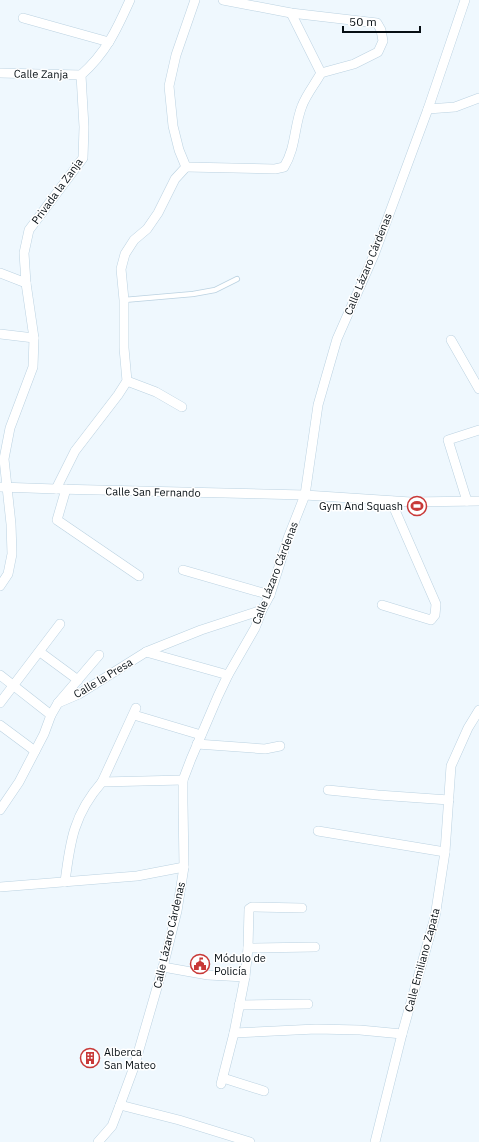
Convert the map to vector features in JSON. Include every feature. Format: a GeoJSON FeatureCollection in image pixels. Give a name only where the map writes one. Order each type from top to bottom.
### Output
{"type":"FeatureCollection","features":[{"type":"Feature","properties":{"kind":"street"},"geometry":{"type":"LineString","coordinates":[[81,75],[94,63],[109,42],[130,0]]}},
{"type":"Feature","properties":{"kind":"street"},"geometry":{"type":"LineString","coordinates":[[186,167],[179,150],[173,126],[169,86],[176,55],[195,0]]}},
{"type":"Feature","properties":{"kind":"street"},"geometry":{"type":"LineString","coordinates":[[139,576],[57,520],[61,489],[75,451],[118,395],[127,380],[124,348],[124,300],[122,269],[125,254],[134,240],[146,229],[158,213],[175,179],[186,167],[275,169],[284,167],[289,159],[302,105],[321,73],[354,64],[378,52],[383,41],[381,30],[377,23],[291,13],[224,0]]}},
{"type":"Feature","properties":{"kind":"street","name":"Calle Lázaro Cárdenas"},"geometry":{"type":"LineString","coordinates":[[98,1142],[112,1126],[134,1067],[163,967],[177,911],[184,867],[183,780],[197,744],[228,675],[255,628],[270,595],[288,538],[305,496],[318,405],[337,339],[374,255],[428,109],[466,0]]}},
{"type":"Feature","properties":{"kind":"street"},"geometry":{"type":"LineString","coordinates":[[291,13],[321,73]]}},
{"type":"Feature","properties":{"kind":"street"},"geometry":{"type":"LineString","coordinates":[[23,18],[109,42]]}},
{"type":"Feature","properties":{"kind":"street","name":"Calle Zanja"},"geometry":{"type":"LineString","coordinates":[[0,73],[81,75]]}},
{"type":"Feature","properties":{"kind":"street","name":"Privada la Zanja"},"geometry":{"type":"LineString","coordinates":[[0,586],[8,574],[12,554],[11,524],[4,487],[4,459],[10,428],[32,367],[34,338],[26,283],[24,253],[29,230],[83,158],[84,127],[81,75]]}},
{"type":"Feature","properties":{"kind":"street"},"geometry":{"type":"LineString","coordinates":[[428,109],[455,107],[479,98]]}},
{"type":"Feature","properties":{"kind":"street"},"geometry":{"type":"LineString","coordinates":[[0,274],[26,283]]}},
{"type":"Feature","properties":{"kind":"street"},"geometry":{"type":"LineString","coordinates":[[0,334],[34,338]]}},
{"type":"Feature","properties":{"kind":"street"},"geometry":{"type":"LineString","coordinates":[[451,340],[479,389]]}},
{"type":"Feature","properties":{"kind":"street"},"geometry":{"type":"LineString","coordinates":[[127,380],[156,392],[182,407]]}},
{"type":"Feature","properties":{"kind":"street"},"geometry":{"type":"LineString","coordinates":[[467,501],[448,440],[479,430]]}},
{"type":"Feature","properties":{"kind":"street","name":"Calle San Fernando"},"geometry":{"type":"LineString","coordinates":[[4,487],[305,496],[391,502],[479,501]]}},
{"type":"Feature","properties":{"kind":"street"},"geometry":{"type":"LineString","coordinates":[[382,605],[431,620],[435,615],[436,604],[391,502]]}},
{"type":"Feature","properties":{"kind":"street"},"geometry":{"type":"LineString","coordinates":[[183,570],[270,595]]}},
{"type":"Feature","properties":{"kind":"street","name":"Calle la Presa"},"geometry":{"type":"LineString","coordinates":[[58,703],[79,694],[146,652],[201,630],[262,610]]}},
{"type":"Feature","properties":{"kind":"street"},"geometry":{"type":"LineString","coordinates":[[0,703],[60,624]]}},
{"type":"Feature","properties":{"kind":"street"},"geometry":{"type":"LineString","coordinates":[[40,652],[78,680]]}},
{"type":"Feature","properties":{"kind":"street"},"geometry":{"type":"LineString","coordinates":[[146,652],[228,675]]}},
{"type":"Feature","properties":{"kind":"street"},"geometry":{"type":"LineString","coordinates":[[0,810],[19,782],[58,703],[99,655]]}},
{"type":"Feature","properties":{"kind":"street"},"geometry":{"type":"LineString","coordinates":[[0,675],[51,715]]}},
{"type":"Feature","properties":{"kind":"street","name":"Calle Emiliano Zapata"},"geometry":{"type":"LineString","coordinates":[[375,1142],[402,1034],[435,917],[444,852],[451,766],[468,728],[479,710]]}},
{"type":"Feature","properties":{"kind":"street"},"geometry":{"type":"LineString","coordinates":[[65,882],[70,846],[75,825],[85,803],[102,782],[135,712],[201,735]]}},
{"type":"Feature","properties":{"kind":"street"},"geometry":{"type":"LineString","coordinates":[[0,724],[35,751]]}},
{"type":"Feature","properties":{"kind":"street"},"geometry":{"type":"LineString","coordinates":[[197,744],[265,749],[280,746]]}},
{"type":"Feature","properties":{"kind":"street"},"geometry":{"type":"LineString","coordinates":[[102,782],[183,780]]}},
{"type":"Feature","properties":{"kind":"street"},"geometry":{"type":"LineString","coordinates":[[328,790],[449,800]]}},
{"type":"Feature","properties":{"kind":"street"},"geometry":{"type":"LineString","coordinates":[[318,831],[444,852]]}},
{"type":"Feature","properties":{"kind":"street"},"geometry":{"type":"LineString","coordinates":[[0,887],[137,876],[184,867]]}},
{"type":"Feature","properties":{"kind":"street"},"geometry":{"type":"LineString","coordinates":[[264,1091],[222,1081],[234,1033],[245,977],[248,948],[249,909],[252,907],[302,908]]}},
{"type":"Feature","properties":{"kind":"street"},"geometry":{"type":"LineString","coordinates":[[248,948],[315,947]]}},
{"type":"Feature","properties":{"kind":"street"},"geometry":{"type":"LineString","coordinates":[[163,967],[208,975],[245,977]]}},
{"type":"Feature","properties":{"kind":"street"},"geometry":{"type":"LineString","coordinates":[[239,1005],[308,1004]]}},
{"type":"Feature","properties":{"kind":"street"},"geometry":{"type":"LineString","coordinates":[[234,1033],[316,1029],[360,1030],[402,1034]]}},
{"type":"Feature","properties":{"kind":"street"},"geometry":{"type":"LineString","coordinates":[[120,1105],[179,1120],[235,1140],[250,1142]]}},
{"type":"Feature","properties":{"kind":"lane"},"geometry":{"type":"LineString","coordinates":[[124,300],[193,294],[215,290],[237,279]]}},
{"type":"Feature","properties":{"kind":"place","name":"Gym And Squash"},"geometry":{"type":"Point","coordinates":[417,506]}},
{"type":"Feature","properties":{"kind":"place","name":"Módulo de Policía"},"geometry":{"type":"Point","coordinates":[200,964]}},
{"type":"Feature","properties":{"kind":"place","name":"Alberca San Mateo"},"geometry":{"type":"Point","coordinates":[90,1058]}}]}
